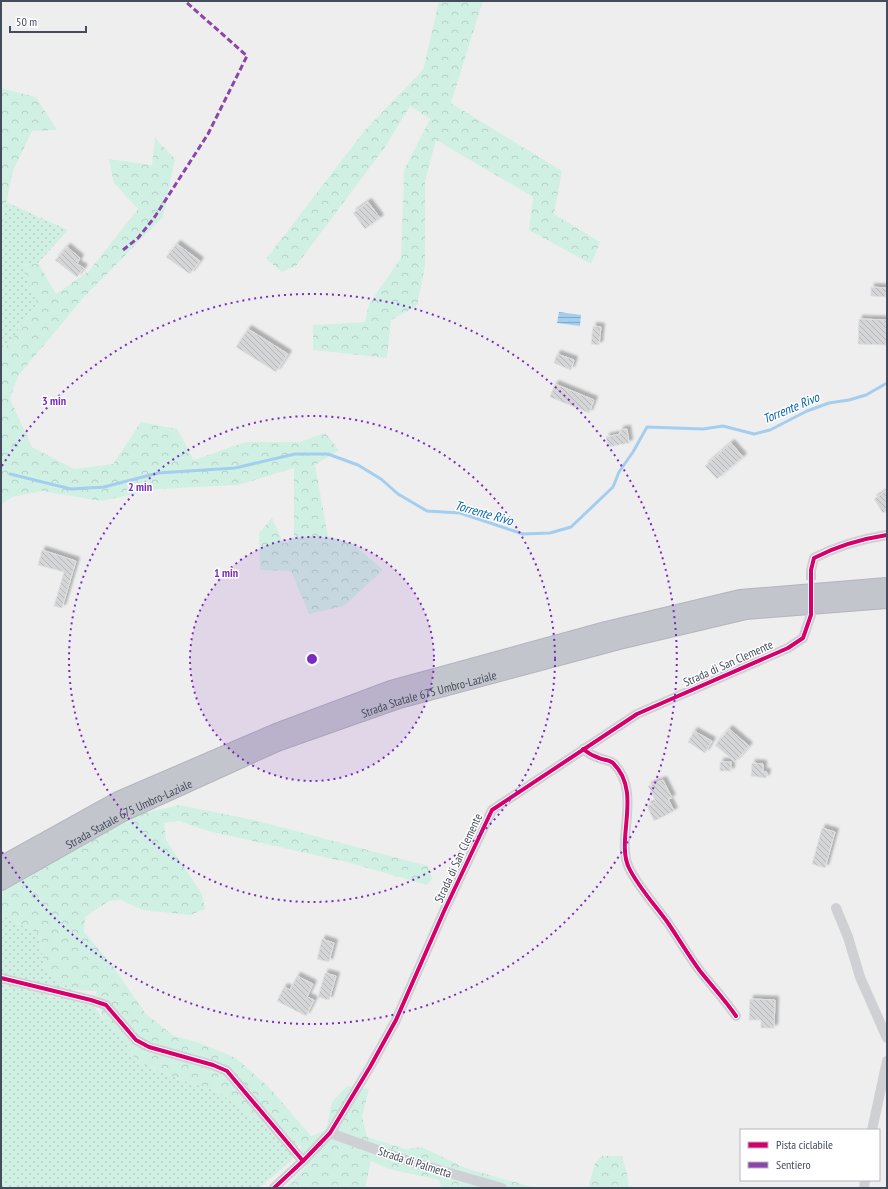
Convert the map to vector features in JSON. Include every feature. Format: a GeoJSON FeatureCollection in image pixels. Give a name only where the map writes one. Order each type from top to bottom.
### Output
{"type":"FeatureCollection","features":[{"type":"Feature","properties":{"kind":"highway","name":"Strada Statale 675 Umbro-Laziale"},"geometry":{"type":"LineString","coordinates":[[1,865],[118,800],[276,732],[391,689],[606,630],[740,598],[887,586]]}},
{"type":"Feature","properties":{"kind":"highway","name":"Strada Statale 675 Umbro-Laziale"},"geometry":{"type":"LineString","coordinates":[[1,882],[130,810],[277,743],[399,700],[619,641],[746,611],[887,600]]}},
{"type":"Feature","properties":{"kind":"street"},"geometry":{"type":"LineString","coordinates":[[872,538],[887,528]]}},
{"type":"Feature","properties":{"kind":"street"},"geometry":{"type":"LineString","coordinates":[[811,570],[814,558],[836,547],[887,535]]}},
{"type":"Feature","properties":{"kind":"street","name":"Strada di San Clemente"},"geometry":{"type":"LineString","coordinates":[[274,1188],[330,1133],[370,1067],[396,1020],[445,909],[492,810],[637,714],[788,648],[803,638],[811,615]]}},
{"type":"Feature","properties":{"kind":"street"},"geometry":{"type":"LineString","coordinates":[[583,749],[589,754],[612,762],[619,771],[626,786],[628,808],[625,856],[629,867],[638,883],[668,923],[700,971],[736,1016]]}},
{"type":"Feature","properties":{"kind":"street"},"geometry":{"type":"LineString","coordinates":[[836,908],[848,937],[860,977],[887,1038]]}},
{"type":"Feature","properties":{"kind":"street"},"geometry":{"type":"LineString","coordinates":[[1,978],[85,998],[106,1005],[136,1040],[149,1047],[213,1065],[227,1071],[303,1161]]}},
{"type":"Feature","properties":{"kind":"street"},"geometry":{"type":"LineString","coordinates":[[872,1129],[887,1061]]}},
{"type":"Feature","properties":{"kind":"street","name":"Strada di Palmetta"},"geometry":{"type":"LineString","coordinates":[[330,1133],[408,1161],[502,1188]]}},
{"type":"Feature","properties":{"kind":"green space"},"geometry":{"type":"Polygon","coordinates":[[[439,1],[483,1],[451,103],[562,171],[554,214],[600,242],[591,264],[529,230],[533,197],[436,140],[425,182],[425,266],[417,306],[391,320],[387,358],[313,350],[313,325],[365,322],[369,304],[401,258],[404,170],[430,119],[410,106],[385,147],[296,266],[282,272],[266,259],[365,130],[423,70],[439,1]]]}},
{"type":"Feature","properties":{"kind":"green space"},"geometry":{"type":"Polygon","coordinates":[[[1,88],[36,97],[57,130],[32,131],[13,171],[1,229],[1,88]]]}},
{"type":"Feature","properties":{"kind":"green space"},"geometry":{"type":"Polygon","coordinates":[[[155,138],[175,159],[163,217],[85,296],[18,376],[10,399],[32,447],[74,469],[113,464],[141,422],[177,429],[194,460],[246,442],[299,442],[325,433],[339,450],[315,465],[328,536],[353,544],[383,570],[344,606],[309,614],[291,571],[260,570],[259,533],[272,518],[284,544],[294,537],[294,468],[239,485],[159,489],[101,501],[42,491],[12,497],[1,505],[1,353],[38,305],[21,265],[38,263],[56,294],[89,271],[138,209],[114,183],[109,159],[152,165],[155,138]]]}},
{"type":"Feature","properties":{"kind":"green space"},"geometry":{"type":"Polygon","coordinates":[[[6,202],[68,230],[38,263],[22,265],[38,305],[1,353],[1,229],[6,202]]]}},
{"type":"Feature","properties":{"kind":"green space"},"geometry":{"type":"Polygon","coordinates":[[[180,805],[258,821],[428,866],[432,879],[427,885],[350,863],[208,831],[179,821],[164,823],[166,840],[202,894],[205,909],[190,915],[142,910],[121,900],[109,901],[85,917],[84,932],[112,965],[146,1014],[174,1036],[200,1043],[236,1058],[270,1088],[311,1136],[326,1130],[332,1102],[347,1086],[369,1089],[362,1117],[367,1137],[405,1149],[422,1147],[465,1168],[536,1188],[441,1188],[439,1180],[389,1169],[371,1161],[365,1188],[285,1188],[307,1166],[299,1143],[249,1115],[219,1092],[182,1080],[137,1062],[127,1045],[103,1019],[96,991],[73,990],[45,970],[38,933],[1,915],[1,892],[75,847],[144,813],[180,805]]]}},
{"type":"Feature","properties":{"kind":"green space"},"geometry":{"type":"Polygon","coordinates":[[[1,915],[38,933],[45,970],[73,990],[47,997],[67,998],[95,1007],[103,1019],[127,1045],[137,1062],[182,1080],[219,1092],[249,1115],[299,1143],[292,1160],[259,1188],[1,1188],[1,915]]]}},
{"type":"Feature","properties":{"kind":"green space"},"geometry":{"type":"Polygon","coordinates":[[[602,1156],[622,1156],[627,1173],[629,1188],[588,1188],[595,1163],[602,1156]]]}},
{"type":"Feature","properties":{"kind":"water"},"geometry":{"type":"Polygon","coordinates":[[[559,312],[581,315],[580,326],[557,323],[559,312]]]}},
{"type":"Feature","properties":{"kind":"building"},"geometry":{"type":"Polygon","coordinates":[[[368,202],[380,218],[365,229],[353,213],[368,202]]]}},
{"type":"Feature","properties":{"kind":"building"},"geometry":{"type":"Polygon","coordinates":[[[177,244],[200,261],[190,274],[166,257],[177,244]]]}},
{"type":"Feature","properties":{"kind":"building"},"geometry":{"type":"Polygon","coordinates":[[[67,247],[80,258],[77,264],[84,268],[77,277],[55,260],[67,247]]]}},
{"type":"Feature","properties":{"kind":"building"},"geometry":{"type":"Polygon","coordinates":[[[871,287],[887,288],[887,297],[871,296],[871,287]]]}},
{"type":"Feature","properties":{"kind":"building"},"geometry":{"type":"Polygon","coordinates":[[[859,319],[887,320],[887,345],[858,344],[859,319]]]}},
{"type":"Feature","properties":{"kind":"building"},"geometry":{"type":"Polygon","coordinates":[[[593,326],[601,327],[599,345],[591,344],[593,326]]]}},
{"type":"Feature","properties":{"kind":"building"},"geometry":{"type":"Polygon","coordinates":[[[248,329],[288,354],[276,372],[236,347],[248,329]]]}},
{"type":"Feature","properties":{"kind":"building"},"geometry":{"type":"Polygon","coordinates":[[[557,354],[574,360],[571,370],[554,363],[557,354]]]}},
{"type":"Feature","properties":{"kind":"building"},"geometry":{"type":"Polygon","coordinates":[[[555,384],[594,400],[589,413],[550,397],[555,384]]]}},
{"type":"Feature","properties":{"kind":"building"},"geometry":{"type":"Polygon","coordinates":[[[627,429],[629,443],[608,447],[606,437],[620,434],[620,430],[627,429]]]}},
{"type":"Feature","properties":{"kind":"building"},"geometry":{"type":"Polygon","coordinates":[[[731,443],[743,457],[717,479],[705,466],[731,443]]]}},
{"type":"Feature","properties":{"kind":"building"},"geometry":{"type":"Polygon","coordinates":[[[887,490],[887,511],[883,513],[874,499],[887,490]]]}},
{"type":"Feature","properties":{"kind":"building"},"geometry":{"type":"Polygon","coordinates":[[[42,550],[76,561],[62,608],[54,606],[64,572],[38,565],[42,550]]]}},
{"type":"Feature","properties":{"kind":"building"},"geometry":{"type":"Polygon","coordinates":[[[729,729],[749,746],[735,762],[715,745],[729,729]]]}},
{"type":"Feature","properties":{"kind":"building"},"geometry":{"type":"Polygon","coordinates":[[[694,731],[712,741],[705,753],[688,742],[694,731]]]}},
{"type":"Feature","properties":{"kind":"building"},"geometry":{"type":"Polygon","coordinates":[[[720,762],[731,762],[731,771],[720,771],[720,762]]]}},
{"type":"Feature","properties":{"kind":"building"},"geometry":{"type":"Polygon","coordinates":[[[752,763],[763,764],[763,772],[767,772],[766,778],[751,776],[752,763]]]}},
{"type":"Feature","properties":{"kind":"building"},"geometry":{"type":"Polygon","coordinates":[[[663,780],[672,798],[668,799],[674,811],[654,821],[647,806],[656,802],[648,786],[663,780]]]}},
{"type":"Feature","properties":{"kind":"building"},"geometry":{"type":"Polygon","coordinates":[[[822,828],[835,832],[825,868],[812,864],[822,828]]]}},
{"type":"Feature","properties":{"kind":"building"},"geometry":{"type":"Polygon","coordinates":[[[322,939],[334,943],[329,962],[317,959],[322,939]]]}},
{"type":"Feature","properties":{"kind":"building"},"geometry":{"type":"Polygon","coordinates":[[[325,973],[336,976],[329,1000],[318,997],[325,973]]]}},
{"type":"Feature","properties":{"kind":"building"},"geometry":{"type":"Polygon","coordinates":[[[297,976],[313,984],[307,997],[314,1000],[306,1016],[277,1001],[284,987],[290,990],[297,976]]]}},
{"type":"Feature","properties":{"kind":"building"},"geometry":{"type":"Polygon","coordinates":[[[750,999],[775,1000],[774,1028],[761,1028],[761,1020],[749,1020],[750,999]]]}},
{"type":"Feature","properties":{"kind":"waterway","name":"Torrente Rivo"},"geometry":{"type":"LineString","coordinates":[[10,474],[71,489],[104,487],[158,473],[235,468],[295,454],[328,454],[358,465],[381,479],[398,494],[427,511],[460,513],[523,534],[550,533],[571,527],[613,487],[619,472],[633,452],[647,427],[703,429],[723,426],[754,434],[770,430],[807,411],[829,403],[849,400],[866,395],[887,383]]}},
{"type":"Feature","properties":{"kind":"tunnel"},"geometry":{"type":"LineString","coordinates":[[811,570],[811,597]]}},
{"type":"Feature","properties":{"kind":"marked path"},"geometry":{"type":"LineString","coordinates":[[123,250],[138,238],[154,218],[208,134],[247,56],[185,1]]}},
{"type":"Feature","properties":{"kind":"cycle path"},"geometry":{"type":"LineString","coordinates":[[274,1188],[330,1133],[370,1067],[396,1020],[445,909],[492,810],[637,714],[788,648],[803,638],[811,615],[811,570],[814,558],[849,544],[887,535]]}},
{"type":"Feature","properties":{"kind":"cycle path"},"geometry":{"type":"LineString","coordinates":[[583,749],[601,759],[612,762],[622,775],[628,801],[625,843],[629,868],[637,882],[668,923],[700,971],[736,1016]]}},
{"type":"Feature","properties":{"kind":"cycle path"},"geometry":{"type":"LineString","coordinates":[[1,978],[106,1005],[136,1040],[149,1047],[213,1065],[227,1071],[303,1161]]}}]}
